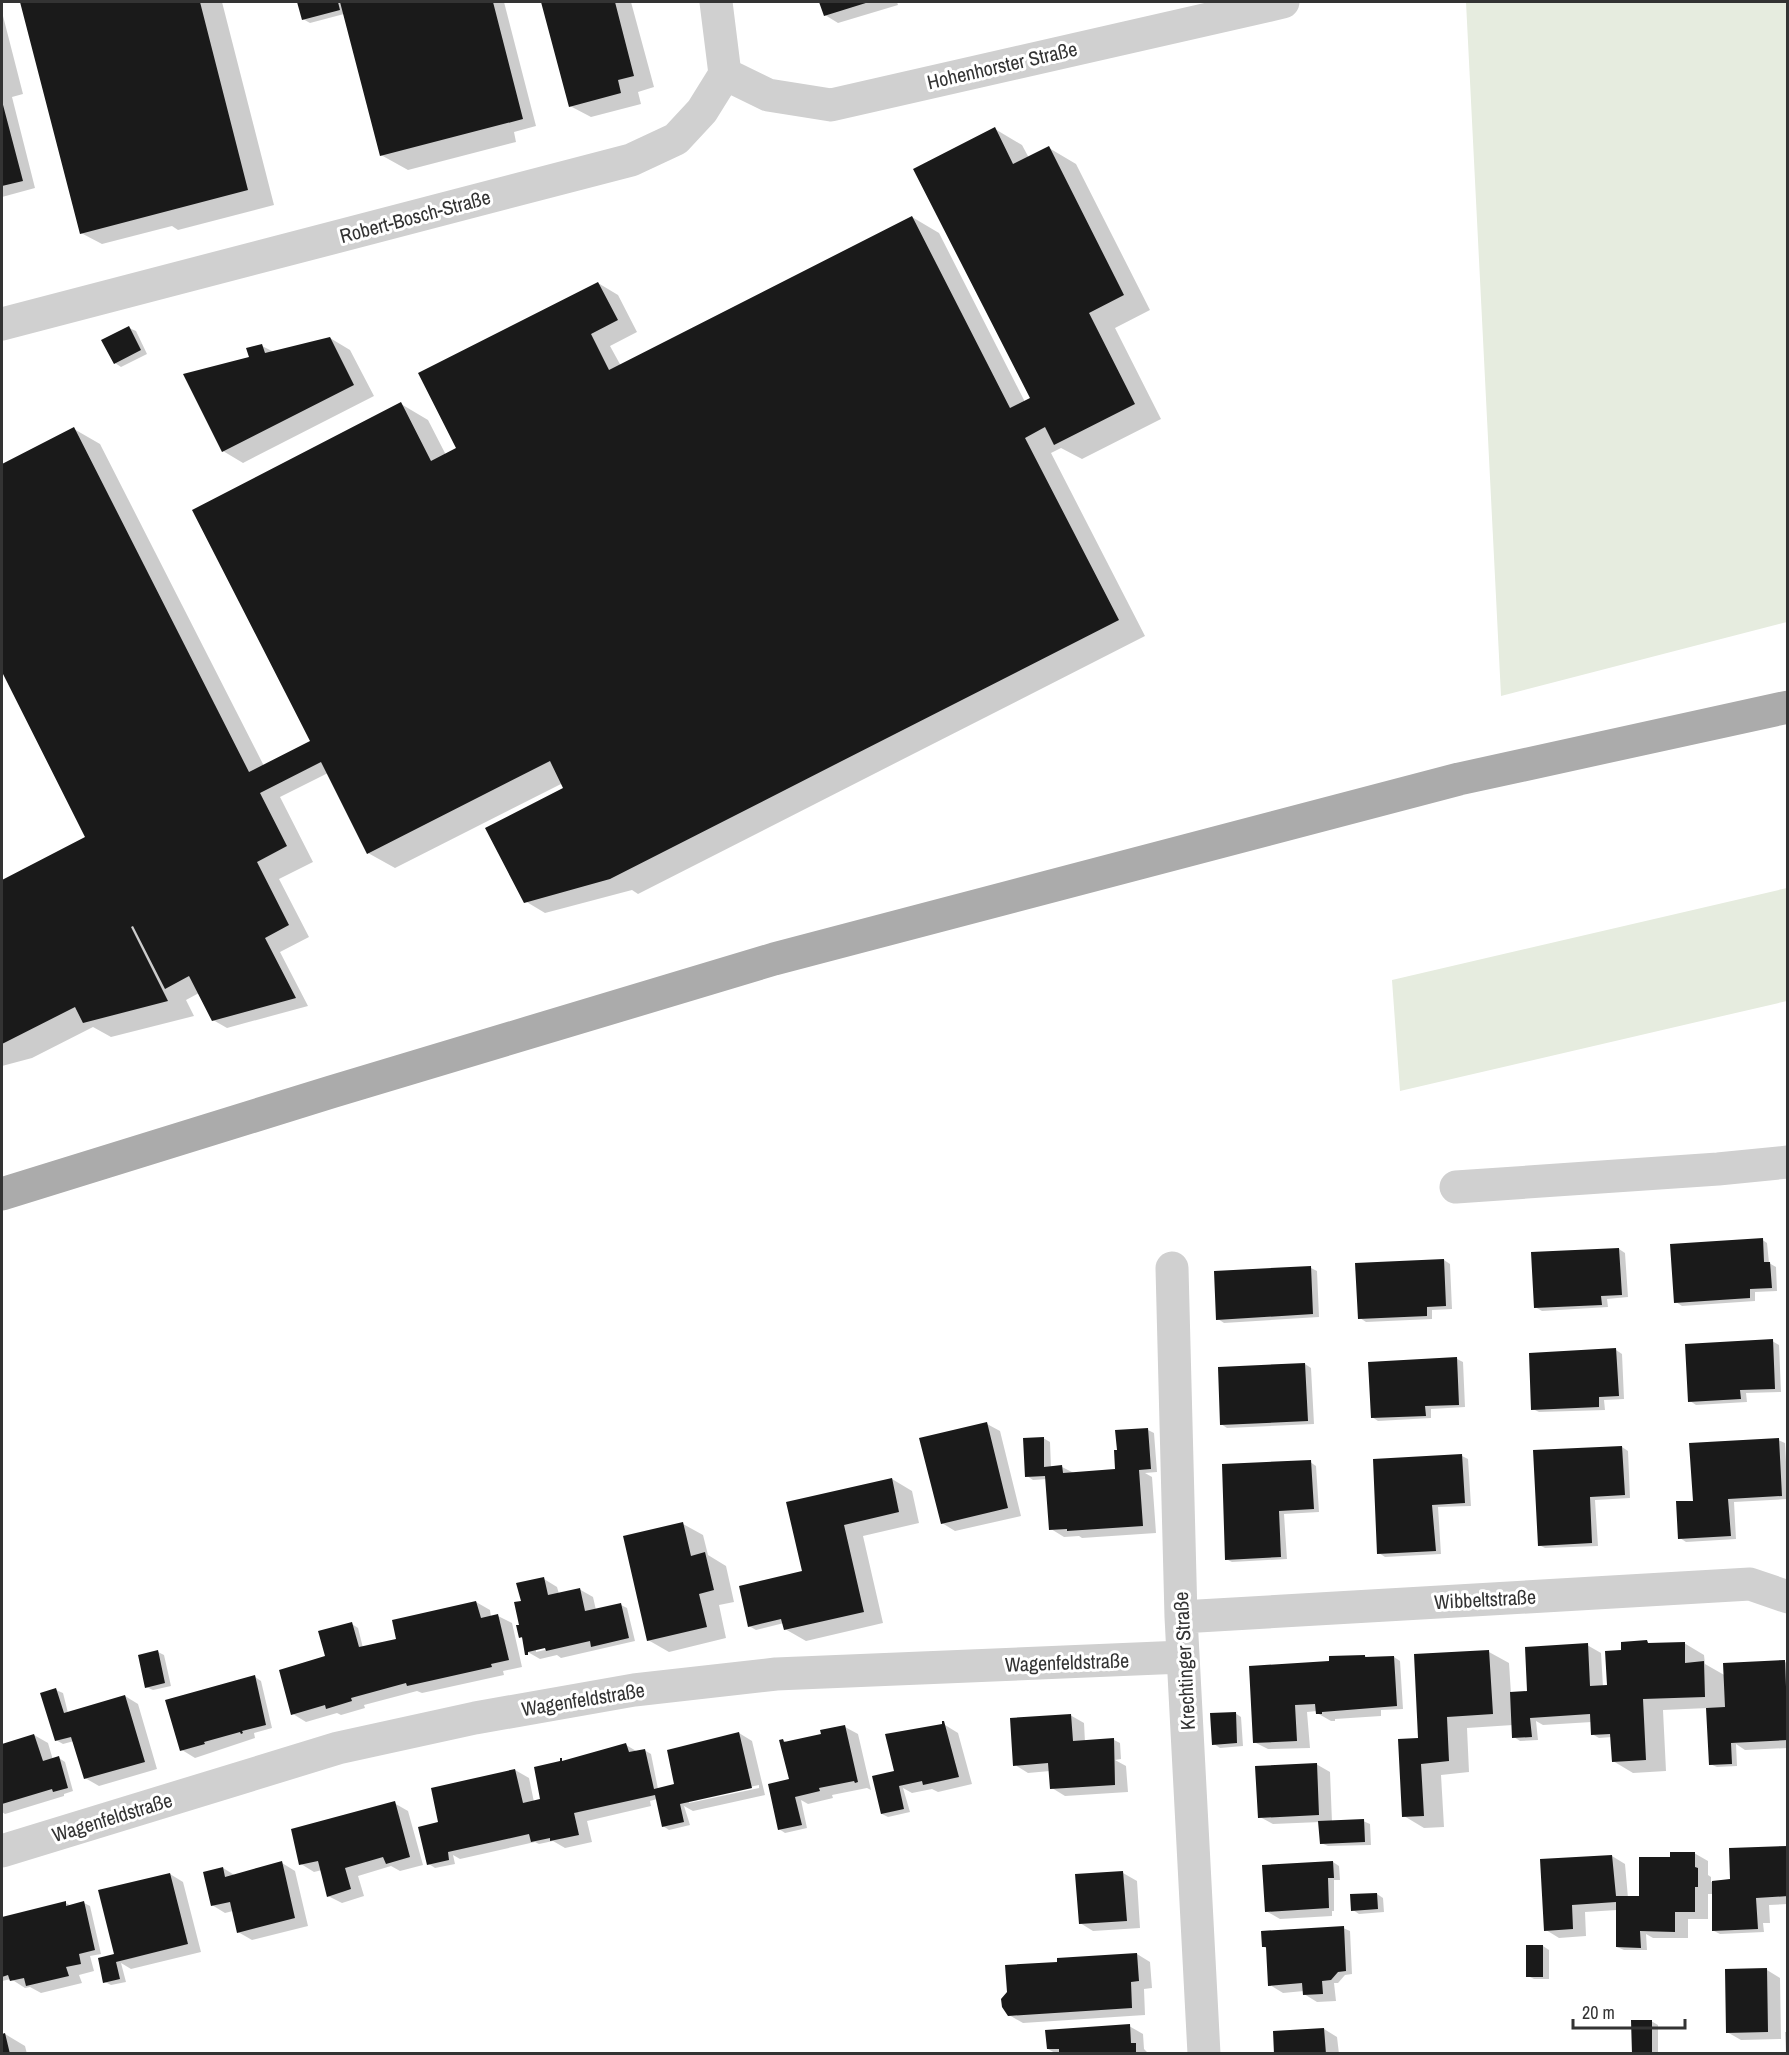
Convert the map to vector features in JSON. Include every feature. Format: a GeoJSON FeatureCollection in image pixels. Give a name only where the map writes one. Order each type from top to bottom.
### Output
{"type":"FeatureCollection","features":[{"type":"Feature","properties":{"kind":"main road"},"geometry":{"type":"LineString","coordinates":[[2,1194],[774,959],[1459,779],[1788,706]]}},
{"type":"Feature","properties":{"kind":"street"},"geometry":{"type":"LineString","coordinates":[[716,2],[725,74]]}},
{"type":"Feature","properties":{"kind":"street","name":"Hohenhorster Straße"},"geometry":{"type":"LineString","coordinates":[[725,74],[768,95],[831,105],[1283,2]]}},
{"type":"Feature","properties":{"kind":"street","name":"Robert-Bosch-Straße"},"geometry":{"type":"LineString","coordinates":[[2,324],[631,160],[676,139],[702,111],[725,74]]}},
{"type":"Feature","properties":{"kind":"street"},"geometry":{"type":"LineString","coordinates":[[1456,1187],[1788,1162]]}},
{"type":"Feature","properties":{"kind":"street","name":"Krechtinger Straße"},"geometry":{"type":"LineString","coordinates":[[1172,1268],[1181,1617],[1204,2054]]}},
{"type":"Feature","properties":{"kind":"street","name":"Wibbeltstraße"},"geometry":{"type":"LineString","coordinates":[[1181,1617],[1750,1584],[1788,1597]]}},
{"type":"Feature","properties":{"kind":"street","name":"Wagenfeldstraße"},"geometry":{"type":"LineString","coordinates":[[2,1851],[338,1748],[475,1718],[634,1690],[776,1674],[1183,1657]]}},
{"type":"Feature","properties":{"kind":"shaded area"},"geometry":{"type":"Polygon","coordinates":[[[1466,2],[1787,2],[1787,622],[1501,696],[1466,2]]]}},
{"type":"Feature","properties":{"kind":"shaded area"},"geometry":{"type":"Polygon","coordinates":[[[1787,888],[1787,1001],[1400,1091],[1392,980],[1787,888]]]}},
{"type":"Feature","properties":{"kind":"building"},"geometry":{"type":"Polygon","coordinates":[[[20,2],[200,2],[248,190],[80,234],[20,2]]]}},
{"type":"Feature","properties":{"kind":"building"},"geometry":{"type":"Polygon","coordinates":[[[297,2],[338,2],[340,10],[302,20],[297,2]]]}},
{"type":"Feature","properties":{"kind":"building"},"geometry":{"type":"Polygon","coordinates":[[[340,2],[493,2],[523,119],[380,156],[340,2]]]}},
{"type":"Feature","properties":{"kind":"building"},"geometry":{"type":"Polygon","coordinates":[[[541,2],[615,2],[634,76],[618,80],[621,93],[569,107],[541,2]]]}},
{"type":"Feature","properties":{"kind":"building"},"geometry":{"type":"Polygon","coordinates":[[[819,2],[869,2],[824,16],[819,2]]]}},
{"type":"Feature","properties":{"kind":"building"},"geometry":{"type":"Polygon","coordinates":[[[2,101],[23,181],[2,186],[2,101]]]}},
{"type":"Feature","properties":{"kind":"building"},"geometry":{"type":"Polygon","coordinates":[[[995,127],[1013,164],[1049,146],[1124,295],[1089,313],[1135,404],[1054,445],[1045,427],[1025,438],[1119,620],[610,879],[524,903],[485,828],[563,788],[550,761],[367,854],[321,762],[260,793],[287,846],[257,862],[289,925],[265,938],[296,998],[212,1021],[189,976],[165,989],[133,926],[131,927],[168,1001],[83,1023],[75,1007],[2,1044],[2,880],[85,837],[2,672],[2,464],[74,427],[249,772],[310,741],[192,510],[401,402],[431,461],[456,448],[418,373],[598,282],[618,320],[591,334],[609,370],[912,216],[1010,408],[1030,398],[913,169],[995,127]]]}},
{"type":"Feature","properties":{"kind":"building"},"geometry":{"type":"Polygon","coordinates":[[[129,326],[141,350],[114,364],[101,340],[129,326]]]}},
{"type":"Feature","properties":{"kind":"building"},"geometry":{"type":"Polygon","coordinates":[[[330,337],[354,385],[222,452],[183,374],[249,357],[246,348],[262,344],[265,353],[330,337]]]}},
{"type":"Feature","properties":{"kind":"building"},"geometry":{"type":"Polygon","coordinates":[[[1763,1238],[1764,1262],[1770,1262],[1772,1288],[1750,1289],[1750,1298],[1674,1303],[1670,1244],[1763,1238]]]}},
{"type":"Feature","properties":{"kind":"building"},"geometry":{"type":"Polygon","coordinates":[[[1619,1248],[1622,1295],[1601,1296],[1602,1305],[1534,1308],[1531,1252],[1619,1248]]]}},
{"type":"Feature","properties":{"kind":"building"},"geometry":{"type":"Polygon","coordinates":[[[1444,1259],[1446,1306],[1427,1307],[1427,1316],[1358,1319],[1355,1263],[1444,1259]]]}},
{"type":"Feature","properties":{"kind":"building"},"geometry":{"type":"Polygon","coordinates":[[[1311,1266],[1313,1314],[1216,1320],[1214,1271],[1311,1266]]]}},
{"type":"Feature","properties":{"kind":"building"},"geometry":{"type":"Polygon","coordinates":[[[1773,1339],[1775,1389],[1740,1390],[1741,1399],[1688,1402],[1685,1344],[1773,1339]]]}},
{"type":"Feature","properties":{"kind":"building"},"geometry":{"type":"Polygon","coordinates":[[[1616,1348],[1619,1396],[1599,1397],[1599,1407],[1531,1410],[1529,1353],[1616,1348]]]}},
{"type":"Feature","properties":{"kind":"building"},"geometry":{"type":"Polygon","coordinates":[[[1457,1357],[1459,1405],[1425,1406],[1426,1416],[1371,1418],[1368,1362],[1457,1357]]]}},
{"type":"Feature","properties":{"kind":"building"},"geometry":{"type":"Polygon","coordinates":[[[1305,1363],[1308,1421],[1220,1425],[1218,1367],[1305,1363]]]}},
{"type":"Feature","properties":{"kind":"building"},"geometry":{"type":"Polygon","coordinates":[[[987,1422],[1008,1508],[941,1524],[919,1438],[987,1422]]]}},
{"type":"Feature","properties":{"kind":"building"},"geometry":{"type":"Polygon","coordinates":[[[1148,1428],[1151,1469],[1139,1470],[1143,1526],[1049,1530],[1045,1476],[1025,1477],[1023,1438],[1044,1437],[1044,1467],[1062,1465],[1063,1473],[1115,1469],[1114,1450],[1117,1450],[1115,1430],[1148,1428]]]}},
{"type":"Feature","properties":{"kind":"building"},"geometry":{"type":"Polygon","coordinates":[[[1779,1438],[1782,1496],[1728,1499],[1731,1536],[1678,1539],[1676,1501],[1693,1501],[1689,1443],[1779,1438]]]}},
{"type":"Feature","properties":{"kind":"building"},"geometry":{"type":"Polygon","coordinates":[[[1622,1446],[1625,1495],[1590,1497],[1592,1543],[1538,1546],[1533,1450],[1622,1446]]]}},
{"type":"Feature","properties":{"kind":"building"},"geometry":{"type":"Polygon","coordinates":[[[1462,1454],[1465,1503],[1432,1505],[1436,1551],[1377,1554],[1373,1459],[1462,1454]]]}},
{"type":"Feature","properties":{"kind":"building"},"geometry":{"type":"Polygon","coordinates":[[[1311,1460],[1314,1509],[1279,1511],[1281,1557],[1225,1560],[1222,1464],[1311,1460]]]}},
{"type":"Feature","properties":{"kind":"building"},"geometry":{"type":"Polygon","coordinates":[[[892,1478],[899,1512],[844,1525],[864,1612],[784,1630],[781,1619],[748,1627],[739,1586],[802,1571],[786,1502],[892,1478]]]}},
{"type":"Feature","properties":{"kind":"building"},"geometry":{"type":"Polygon","coordinates":[[[683,1522],[691,1556],[705,1552],[714,1590],[699,1594],[707,1627],[647,1641],[623,1536],[683,1522]]]}},
{"type":"Feature","properties":{"kind":"building"},"geometry":{"type":"Polygon","coordinates":[[[544,1577],[548,1595],[580,1588],[585,1611],[621,1603],[629,1638],[591,1647],[590,1641],[546,1651],[545,1648],[528,1652],[528,1655],[525,1655],[522,1637],[519,1638],[516,1625],[519,1625],[514,1602],[521,1601],[516,1583],[544,1577]]]}},
{"type":"Feature","properties":{"kind":"building"},"geometry":{"type":"Polygon","coordinates":[[[476,1601],[481,1618],[498,1614],[509,1660],[491,1664],[492,1667],[407,1686],[406,1683],[351,1698],[352,1701],[326,1709],[325,1705],[291,1715],[279,1670],[325,1656],[318,1631],[352,1622],[359,1647],[396,1639],[392,1620],[476,1601]]]}},
{"type":"Feature","properties":{"kind":"building"},"geometry":{"type":"Polygon","coordinates":[[[1647,1640],[1648,1643],[1685,1642],[1685,1663],[1704,1661],[1705,1697],[1643,1699],[1646,1760],[1612,1762],[1610,1734],[1591,1735],[1590,1714],[1530,1718],[1532,1737],[1512,1738],[1510,1692],[1527,1691],[1525,1647],[1588,1643],[1590,1686],[1607,1685],[1605,1651],[1621,1650],[1621,1642],[1647,1640]]]}},
{"type":"Feature","properties":{"kind":"building"},"geometry":{"type":"Polygon","coordinates":[[[158,1650],[165,1683],[145,1688],[138,1655],[158,1650]]]}},
{"type":"Feature","properties":{"kind":"building"},"geometry":{"type":"Polygon","coordinates":[[[1489,1650],[1493,1714],[1447,1717],[1449,1761],[1421,1764],[1424,1816],[1402,1817],[1398,1739],[1418,1738],[1414,1654],[1489,1650]]]}},
{"type":"Feature","properties":{"kind":"building"},"geometry":{"type":"Polygon","coordinates":[[[1365,1655],[1365,1657],[1394,1656],[1397,1706],[1316,1714],[1315,1704],[1295,1705],[1297,1741],[1253,1743],[1249,1666],[1329,1661],[1329,1656],[1365,1655]]]}},
{"type":"Feature","properties":{"kind":"building"},"geometry":{"type":"Polygon","coordinates":[[[1785,1660],[1788,1740],[1731,1743],[1732,1764],[1709,1765],[1706,1708],[1725,1707],[1723,1663],[1785,1660]]]}},
{"type":"Feature","properties":{"kind":"building"},"geometry":{"type":"Polygon","coordinates":[[[255,1675],[266,1725],[180,1751],[165,1700],[255,1675]]]}},
{"type":"Feature","properties":{"kind":"building"},"geometry":{"type":"Polygon","coordinates":[[[56,1688],[64,1713],[125,1695],[145,1762],[84,1779],[71,1737],[55,1741],[40,1693],[56,1688]]]}},
{"type":"Feature","properties":{"kind":"building"},"geometry":{"type":"Polygon","coordinates":[[[1236,1712],[1237,1743],[1212,1745],[1210,1713],[1236,1712]]]}},
{"type":"Feature","properties":{"kind":"building"},"geometry":{"type":"Polygon","coordinates":[[[1071,1714],[1073,1741],[1114,1738],[1115,1785],[1050,1789],[1048,1763],[1013,1766],[1010,1718],[1071,1714]]]}},
{"type":"Feature","properties":{"kind":"building"},"geometry":{"type":"Polygon","coordinates":[[[944,1721],[959,1777],[923,1785],[922,1781],[899,1786],[904,1809],[881,1814],[872,1776],[894,1771],[885,1734],[942,1724],[944,1721]]]}},
{"type":"Feature","properties":{"kind":"building"},"geometry":{"type":"Polygon","coordinates":[[[845,1725],[858,1782],[819,1788],[820,1791],[795,1797],[802,1825],[778,1830],[768,1784],[789,1779],[779,1740],[783,1739],[784,1742],[821,1734],[820,1730],[845,1725]]]}},
{"type":"Feature","properties":{"kind":"building"},"geometry":{"type":"Polygon","coordinates":[[[739,1732],[752,1788],[680,1804],[684,1822],[662,1827],[655,1795],[574,1813],[579,1835],[531,1842],[529,1834],[448,1852],[449,1860],[427,1865],[418,1827],[438,1822],[431,1788],[515,1769],[523,1803],[540,1799],[534,1767],[560,1761],[560,1758],[562,1761],[626,1743],[629,1752],[645,1749],[654,1789],[674,1784],[667,1750],[739,1732]]]}},
{"type":"Feature","properties":{"kind":"building"},"geometry":{"type":"Polygon","coordinates":[[[34,1734],[43,1761],[59,1756],[68,1788],[53,1792],[52,1789],[2,1804],[2,1744],[34,1734]]]}},
{"type":"Feature","properties":{"kind":"building"},"geometry":{"type":"Polygon","coordinates":[[[1317,1763],[1319,1815],[1258,1818],[1255,1766],[1317,1763]]]}},
{"type":"Feature","properties":{"kind":"building"},"geometry":{"type":"Polygon","coordinates":[[[395,1801],[410,1857],[386,1864],[383,1857],[345,1868],[351,1889],[327,1897],[318,1861],[299,1865],[291,1829],[395,1801]]]}},
{"type":"Feature","properties":{"kind":"building"},"geometry":{"type":"Polygon","coordinates":[[[1364,1819],[1365,1842],[1320,1844],[1318,1821],[1364,1819]]]}},
{"type":"Feature","properties":{"kind":"building"},"geometry":{"type":"Polygon","coordinates":[[[1788,1846],[1788,1896],[1756,1898],[1758,1929],[1712,1931],[1712,1881],[1730,1879],[1729,1848],[1788,1846]]]}},
{"type":"Feature","properties":{"kind":"building"},"geometry":{"type":"Polygon","coordinates":[[[1670,1852],[1695,1852],[1695,1867],[1698,1868],[1695,1912],[1675,1912],[1675,1932],[1640,1931],[1641,1948],[1616,1947],[1616,1902],[1572,1905],[1573,1929],[1544,1931],[1540,1859],[1612,1855],[1616,1896],[1639,1896],[1639,1857],[1670,1857],[1670,1852]]]}},
{"type":"Feature","properties":{"kind":"building"},"geometry":{"type":"Polygon","coordinates":[[[282,1861],[295,1918],[237,1933],[230,1902],[211,1906],[203,1872],[223,1867],[225,1877],[282,1861]]]}},
{"type":"Feature","properties":{"kind":"building"},"geometry":{"type":"Polygon","coordinates":[[[1333,1861],[1334,1878],[1328,1878],[1329,1908],[1265,1912],[1262,1865],[1333,1861]]]}},
{"type":"Feature","properties":{"kind":"building"},"geometry":{"type":"Polygon","coordinates":[[[1123,1871],[1127,1921],[1079,1924],[1075,1874],[1123,1871]]]}},
{"type":"Feature","properties":{"kind":"building"},"geometry":{"type":"Polygon","coordinates":[[[170,1873],[188,1944],[116,1962],[120,1979],[103,1983],[98,1958],[114,1954],[98,1890],[170,1873]]]}},
{"type":"Feature","properties":{"kind":"building"},"geometry":{"type":"Polygon","coordinates":[[[1377,1893],[1378,1909],[1351,1911],[1350,1894],[1377,1893]]]}},
{"type":"Feature","properties":{"kind":"building"},"geometry":{"type":"Polygon","coordinates":[[[66,1901],[66,1906],[84,1901],[95,1950],[79,1954],[81,1964],[66,1967],[69,1976],[26,1986],[24,1978],[10,1981],[8,1975],[2,1977],[2,1917],[66,1901]]]}},
{"type":"Feature","properties":{"kind":"building"},"geometry":{"type":"Polygon","coordinates":[[[1344,1926],[1346,1971],[1338,1972],[1331,1980],[1322,1981],[1323,1994],[1303,1995],[1302,1983],[1268,1986],[1266,1947],[1262,1947],[1261,1931],[1344,1926]]]}},
{"type":"Feature","properties":{"kind":"building"},"geometry":{"type":"Polygon","coordinates":[[[1526,1945],[1543,1945],[1543,1977],[1526,1977],[1526,1945]]]}},
{"type":"Feature","properties":{"kind":"building"},"geometry":{"type":"Polygon","coordinates":[[[1137,1953],[1139,1981],[1131,1982],[1132,2008],[1008,2016],[1002,2007],[1001,1999],[1007,1992],[1005,1965],[1057,1962],[1057,1958],[1137,1953]]]}},
{"type":"Feature","properties":{"kind":"building"},"geometry":{"type":"Polygon","coordinates":[[[1767,1968],[1768,2032],[1726,2033],[1725,1969],[1767,1968]]]}},
{"type":"Feature","properties":{"kind":"building"},"geometry":{"type":"Polygon","coordinates":[[[1631,2020],[1652,2020],[1652,2054],[1632,2054],[1631,2020]]]}},
{"type":"Feature","properties":{"kind":"building"},"geometry":{"type":"Polygon","coordinates":[[[1130,2024],[1131,2043],[1136,2043],[1136,2054],[1059,2054],[1059,2049],[1047,2049],[1045,2030],[1130,2024]]]}},
{"type":"Feature","properties":{"kind":"building"},"geometry":{"type":"Polygon","coordinates":[[[1324,2028],[1326,2054],[1274,2054],[1273,2031],[1324,2028]]]}},
{"type":"Feature","properties":{"kind":"building"},"geometry":{"type":"Polygon","coordinates":[[[5,2033],[10,2054],[2,2054],[2,2034],[5,2033]]]}}]}
